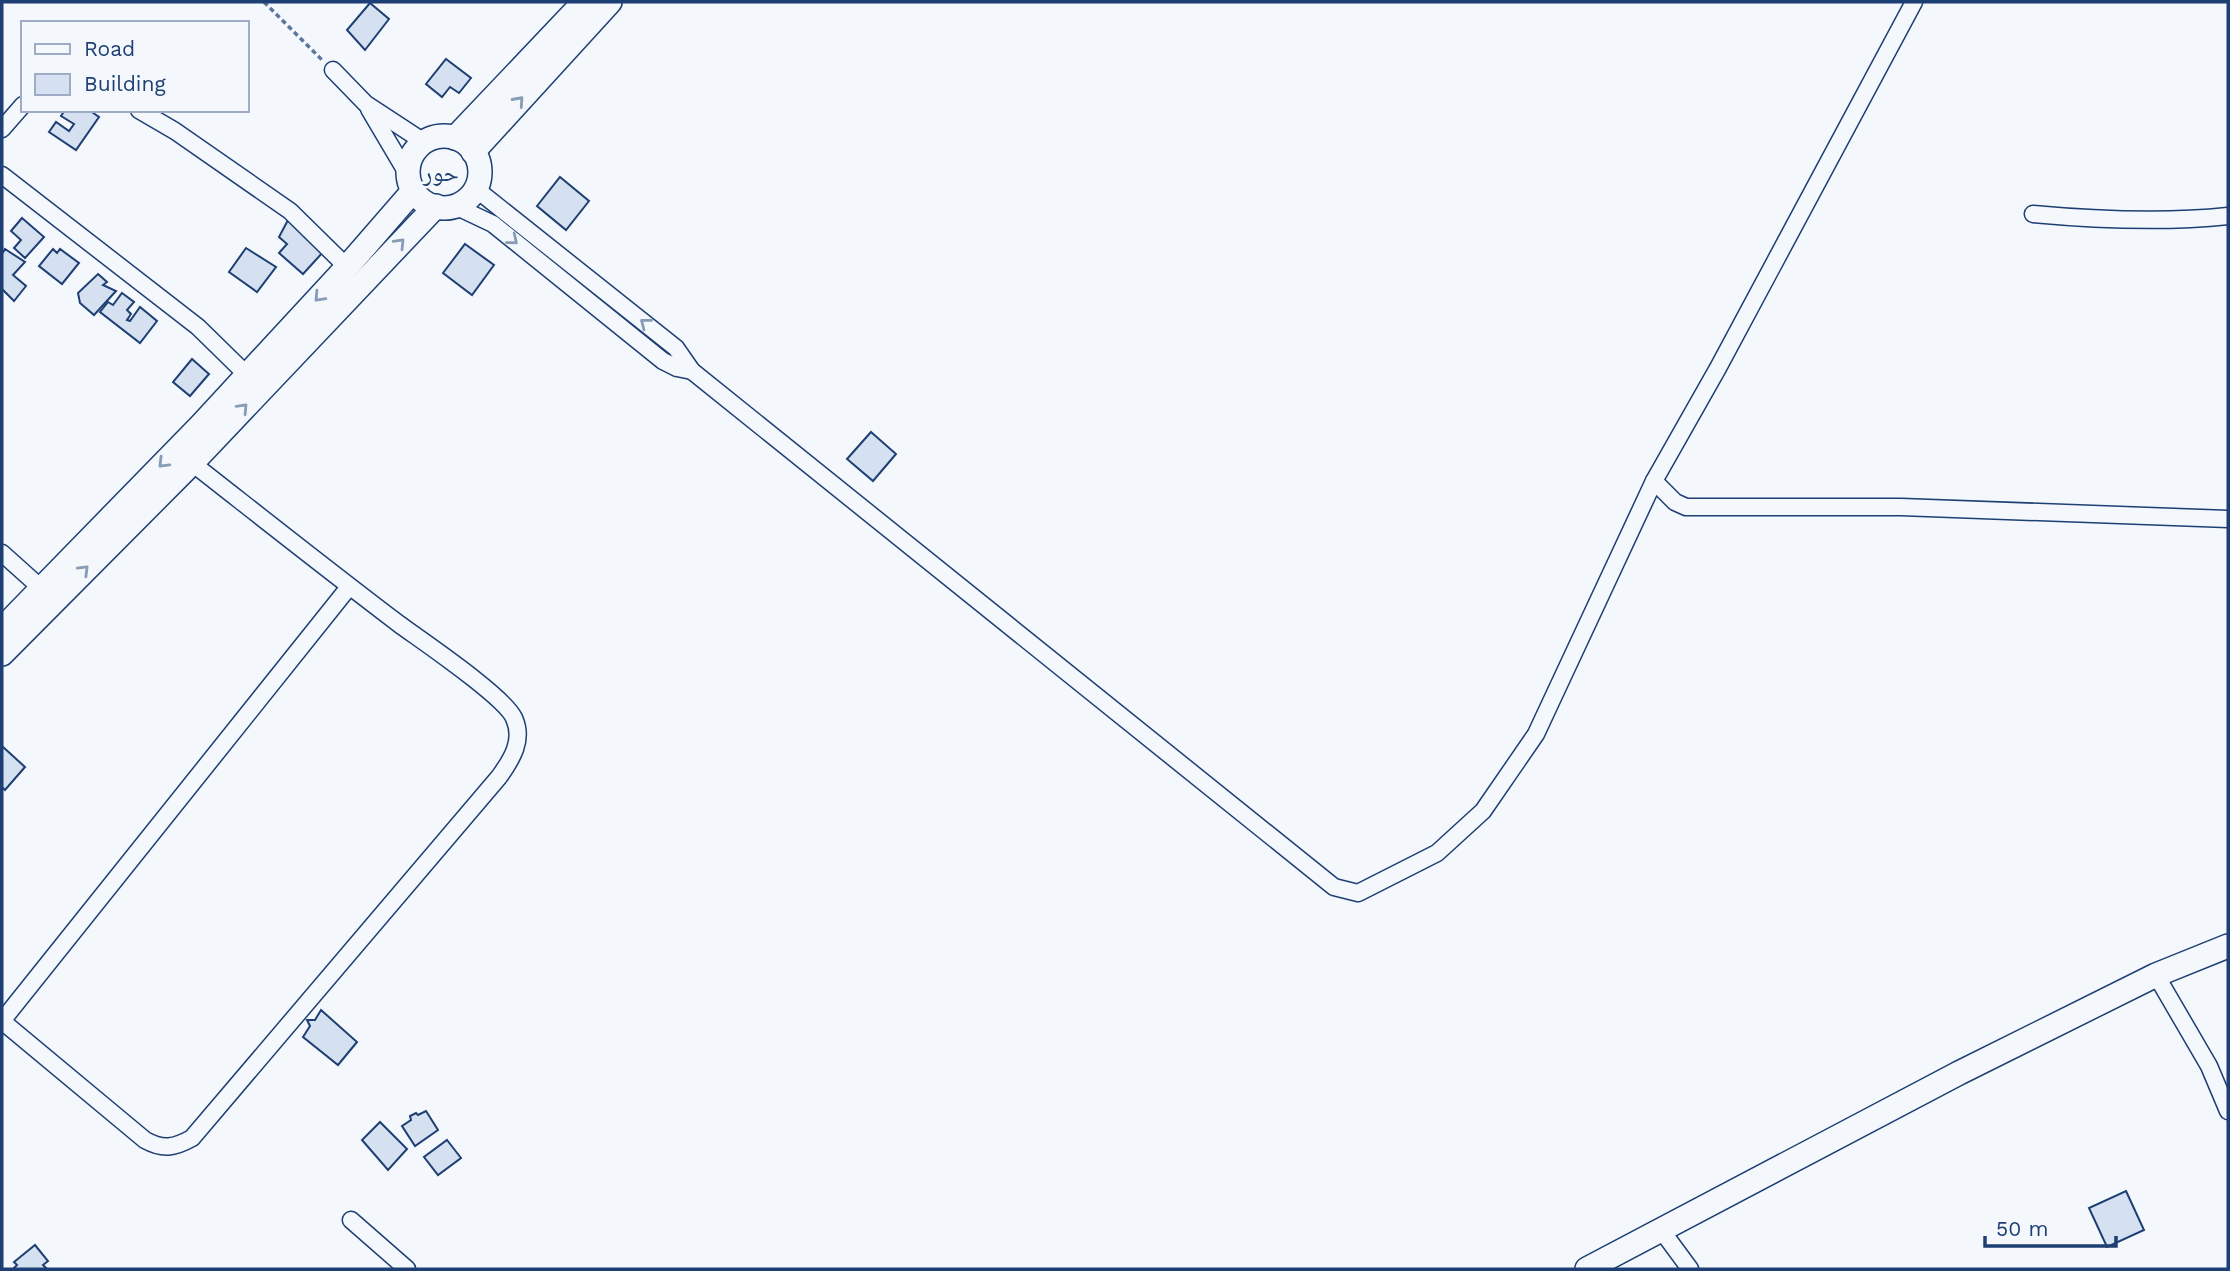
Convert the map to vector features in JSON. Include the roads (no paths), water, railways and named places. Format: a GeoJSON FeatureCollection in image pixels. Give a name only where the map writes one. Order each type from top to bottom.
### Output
{"type":"FeatureCollection","features":[{"type":"Feature","properties":{"kind":"street"},"geometry":{"type":"LineString","coordinates":[[464,145],[584,2]]}},
{"type":"Feature","properties":{"kind":"street"},"geometry":{"type":"LineString","coordinates":[[464,145],[610,2]]}},
{"type":"Feature","properties":{"kind":"street"},"geometry":{"type":"LineString","coordinates":[[476,189],[676,348],[692,371],[1334,887],[1358,893],[1437,853],[1483,811],[1536,734],[1654,481],[1718,368],[1914,2]]}},
{"type":"Feature","properties":{"kind":"street"},"geometry":{"type":"LineString","coordinates":[[333,71],[366,104],[424,142]]}},
{"type":"Feature","properties":{"kind":"street"},"geometry":{"type":"LineString","coordinates":[[366,104],[410,183],[428,204],[445,206],[493,224],[663,361],[692,371]]}},
{"type":"Feature","properties":{"kind":"street"},"geometry":{"type":"LineString","coordinates":[[2,129],[21,107]]}},
{"type":"Feature","properties":{"kind":"street"},"geometry":{"type":"LineString","coordinates":[[142,112],[175,131],[290,211],[347,267]]}},
{"type":"Feature","properties":{"kind":"street"},"geometry":{"type":"LineString","coordinates":[[2,629],[50,592],[192,463],[445,206],[463,201],[476,189],[479,169],[464,145],[441,136],[424,142],[412,156],[410,183],[347,267],[50,592],[2,654]]}},
{"type":"Feature","properties":{"kind":"street"},"geometry":{"type":"LineString","coordinates":[[2,175],[198,327],[247,375]]}},
{"type":"Feature","properties":{"kind":"street"},"geometry":{"type":"LineString","coordinates":[[2032,214],[2102,220],[2192,220],[2228,216]]}},
{"type":"Feature","properties":{"kind":"street"},"geometry":{"type":"LineString","coordinates":[[192,463],[349,587],[493,694],[514,718],[518,738],[513,758],[499,777],[192,1138],[169,1148],[157,1147],[145,1140],[2,1021],[349,587]]}},
{"type":"Feature","properties":{"kind":"street"},"geometry":{"type":"LineString","coordinates":[[1654,481],[1675,502],[1686,507],[1901,507],[2228,519]]}},
{"type":"Feature","properties":{"kind":"street"},"geometry":{"type":"LineString","coordinates":[[2,553],[50,592]]}},
{"type":"Feature","properties":{"kind":"street"},"geometry":{"type":"LineString","coordinates":[[1587,1269],[1959,1073],[2156,975],[2228,946]]}},
{"type":"Feature","properties":{"kind":"street"},"geometry":{"type":"LineString","coordinates":[[2156,975],[2208,1066],[2228,1111]]}},
{"type":"Feature","properties":{"kind":"street"},"geometry":{"type":"LineString","coordinates":[[351,1220],[407,1269]]}},
{"type":"Feature","properties":{"kind":"street"},"geometry":{"type":"LineString","coordinates":[[1662,1231],[1690,1269]]}},
{"type":"Feature","properties":{"kind":"district","name":"حور"},"geometry":{"type":"Point","coordinates":[441,173]}}]}
